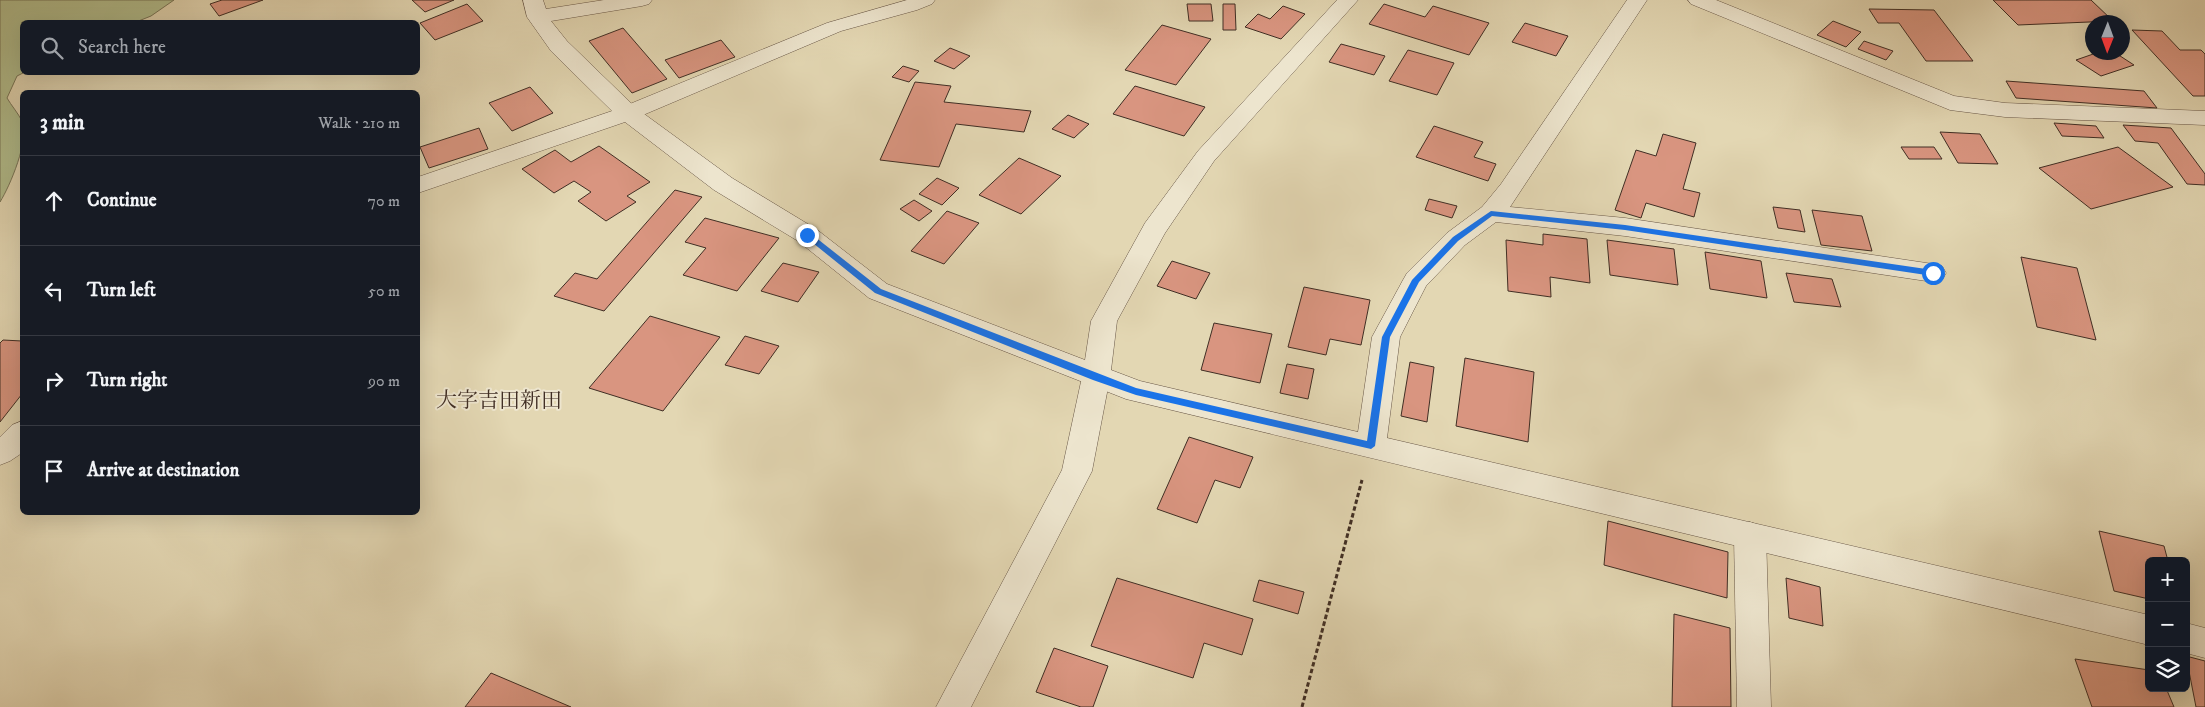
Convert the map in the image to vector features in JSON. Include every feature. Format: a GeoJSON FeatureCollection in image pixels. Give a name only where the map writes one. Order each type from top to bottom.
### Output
{"type":"FeatureCollection","features":[{"type":"Feature","properties":{"kind":"street"},"geometry":{"type":"LineString","coordinates":[[642,0],[535,9],[560,46],[628,113],[723,184],[807,235],[878,291],[1136,391],[2145,629]]}},
{"type":"Feature","properties":{"kind":"street"},"geometry":{"type":"LineString","coordinates":[[420,184],[628,113],[834,28],[925,0]]}},
{"type":"Feature","properties":{"kind":"street"},"geometry":{"type":"LineString","coordinates":[[954,707],[1077,470],[1096,377],[1104,321],[1154,229],[1206,156],[1348,0]]}},
{"type":"Feature","properties":{"kind":"street"},"geometry":{"type":"LineString","coordinates":[[1371,446],[1386,337],[1416,280],[1456,239],[1491,214],[1510,190],[1637,0]]}},
{"type":"Feature","properties":{"kind":"street"},"geometry":{"type":"LineString","coordinates":[[1698,0],[1950,102],[2005,110],[2205,118]]}},
{"type":"Feature","properties":{"kind":"street"},"geometry":{"type":"LineString","coordinates":[[1491,214],[1625,227],[1933,273]]}},
{"type":"Feature","properties":{"kind":"street"},"geometry":{"type":"LineString","coordinates":[[0,453],[14,443],[20,436]]}},
{"type":"Feature","properties":{"kind":"street"},"geometry":{"type":"LineString","coordinates":[[1750,535],[1754,707]]}},
{"type":"Feature","properties":{"kind":"street"},"geometry":{"type":"LineString","coordinates":[[2190,639],[2205,643]]}},
{"type":"Feature","properties":{"kind":"path"},"geometry":{"type":"LineString","coordinates":[[1302,707],[1371,446]]}},
{"type":"Feature","properties":{"kind":"green space"},"geometry":{"type":"Polygon","coordinates":[[[0,0],[174,0],[151,16],[141,20],[20,20],[20,74],[17,76],[7,98],[20,118],[20,154],[9,185],[0,202],[0,0]]]}},
{"type":"Feature","properties":{"kind":"building"},"geometry":{"type":"Polygon","coordinates":[[[222,0],[263,0],[219,16],[210,4],[222,0]]]}},
{"type":"Feature","properties":{"kind":"building"},"geometry":{"type":"Polygon","coordinates":[[[412,0],[454,0],[425,12],[412,0]]]}},
{"type":"Feature","properties":{"kind":"building"},"geometry":{"type":"Polygon","coordinates":[[[1993,0],[2091,0],[2107,15],[2085,15],[2085,22],[2018,25],[1993,0]]]}},
{"type":"Feature","properties":{"kind":"building"},"geometry":{"type":"Polygon","coordinates":[[[467,4],[483,21],[435,40],[420,23],[467,4]]]}},
{"type":"Feature","properties":{"kind":"building"},"geometry":{"type":"Polygon","coordinates":[[[1187,4],[1211,4],[1213,21],[1189,21],[1187,4]]]}},
{"type":"Feature","properties":{"kind":"building"},"geometry":{"type":"Polygon","coordinates":[[[1223,4],[1235,4],[1236,30],[1223,30],[1223,4]]]}},
{"type":"Feature","properties":{"kind":"building"},"geometry":{"type":"Polygon","coordinates":[[[1384,4],[1425,17],[1433,6],[1489,23],[1469,55],[1369,24],[1384,4]]]}},
{"type":"Feature","properties":{"kind":"building"},"geometry":{"type":"Polygon","coordinates":[[[1283,6],[1305,14],[1281,39],[1245,27],[1258,14],[1270,19],[1283,6]]]}},
{"type":"Feature","properties":{"kind":"building"},"geometry":{"type":"Polygon","coordinates":[[[1869,9],[1934,10],[1973,61],[1926,61],[1899,23],[1878,23],[1869,9]]]}},
{"type":"Feature","properties":{"kind":"building"},"geometry":{"type":"Polygon","coordinates":[[[1833,21],[1861,32],[1846,47],[1817,35],[1833,21]]]}},
{"type":"Feature","properties":{"kind":"building"},"geometry":{"type":"Polygon","coordinates":[[[1525,23],[1568,36],[1556,56],[1512,42],[1525,23]]]}},
{"type":"Feature","properties":{"kind":"building"},"geometry":{"type":"Polygon","coordinates":[[[1162,25],[1211,39],[1176,85],[1125,70],[1162,25]]]}},
{"type":"Feature","properties":{"kind":"building"},"geometry":{"type":"Polygon","coordinates":[[[623,28],[667,79],[632,93],[589,41],[623,28]]]}},
{"type":"Feature","properties":{"kind":"building"},"geometry":{"type":"Polygon","coordinates":[[[2132,30],[2162,31],[2180,50],[2201,50],[2205,54],[2205,96],[2193,96],[2132,30]]]}},
{"type":"Feature","properties":{"kind":"building"},"geometry":{"type":"Polygon","coordinates":[[[721,40],[735,57],[679,78],[665,60],[721,40]]]}},
{"type":"Feature","properties":{"kind":"building"},"geometry":{"type":"Polygon","coordinates":[[[1864,41],[1893,51],[1886,60],[1858,49],[1864,41]]]}},
{"type":"Feature","properties":{"kind":"building"},"geometry":{"type":"Polygon","coordinates":[[[1341,44],[1385,56],[1374,75],[1329,62],[1341,44]]]}},
{"type":"Feature","properties":{"kind":"building"},"geometry":{"type":"Polygon","coordinates":[[[950,48],[970,56],[954,69],[934,61],[950,48]]]}},
{"type":"Feature","properties":{"kind":"building"},"geometry":{"type":"Polygon","coordinates":[[[1408,50],[1454,63],[1437,95],[1389,81],[1408,50]]]}},
{"type":"Feature","properties":{"kind":"building"},"geometry":{"type":"Polygon","coordinates":[[[2085,57],[2085,60],[2126,60],[2134,65],[2101,76],[2076,60],[2085,57]]]}},
{"type":"Feature","properties":{"kind":"building"},"geometry":{"type":"Polygon","coordinates":[[[903,66],[919,71],[909,82],[892,77],[903,66]]]}},
{"type":"Feature","properties":{"kind":"building"},"geometry":{"type":"Polygon","coordinates":[[[2006,81],[2144,91],[2157,108],[2016,98],[2006,81]]]}},
{"type":"Feature","properties":{"kind":"building"},"geometry":{"type":"Polygon","coordinates":[[[915,82],[951,86],[944,102],[1031,111],[1024,132],[956,124],[939,167],[880,160],[915,82]]]}},
{"type":"Feature","properties":{"kind":"building"},"geometry":{"type":"Polygon","coordinates":[[[1135,86],[1205,107],[1184,136],[1113,114],[1135,86]]]}},
{"type":"Feature","properties":{"kind":"building"},"geometry":{"type":"Polygon","coordinates":[[[530,87],[553,113],[512,131],[489,103],[530,87]]]}},
{"type":"Feature","properties":{"kind":"building"},"geometry":{"type":"Polygon","coordinates":[[[1068,115],[1089,124],[1074,138],[1052,129],[1068,115]]]}},
{"type":"Feature","properties":{"kind":"building"},"geometry":{"type":"Polygon","coordinates":[[[2054,123],[2096,126],[2104,138],[2062,136],[2054,123]]]}},
{"type":"Feature","properties":{"kind":"building"},"geometry":{"type":"Polygon","coordinates":[[[2123,125],[2171,128],[2205,174],[2205,185],[2187,184],[2158,143],[2135,141],[2123,125]]]}},
{"type":"Feature","properties":{"kind":"building"},"geometry":{"type":"Polygon","coordinates":[[[1434,126],[1483,142],[1474,157],[1496,164],[1488,181],[1416,157],[1434,126]]]}},
{"type":"Feature","properties":{"kind":"building"},"geometry":{"type":"Polygon","coordinates":[[[479,128],[488,149],[429,168],[420,147],[479,128]]]}},
{"type":"Feature","properties":{"kind":"building"},"geometry":{"type":"Polygon","coordinates":[[[1940,132],[1980,134],[1998,164],[1958,163],[1940,132]]]}},
{"type":"Feature","properties":{"kind":"building"},"geometry":{"type":"Polygon","coordinates":[[[1663,134],[1696,143],[1683,189],[1700,193],[1694,217],[1646,203],[1641,218],[1615,210],[1636,150],[1656,156],[1663,134]]]}},
{"type":"Feature","properties":{"kind":"building"},"geometry":{"type":"Polygon","coordinates":[[[599,146],[650,182],[627,196],[636,202],[606,221],[578,201],[591,192],[574,181],[554,193],[522,169],[555,150],[571,162],[599,146]]]}},
{"type":"Feature","properties":{"kind":"building"},"geometry":{"type":"Polygon","coordinates":[[[1901,147],[1934,147],[1942,159],[1909,159],[1901,147]]]}},
{"type":"Feature","properties":{"kind":"building"},"geometry":{"type":"Polygon","coordinates":[[[2118,147],[2173,187],[2091,209],[2039,168],[2118,147]]]}},
{"type":"Feature","properties":{"kind":"building"},"geometry":{"type":"Polygon","coordinates":[[[1019,158],[1061,176],[1021,214],[979,195],[1019,158]]]}},
{"type":"Feature","properties":{"kind":"building"},"geometry":{"type":"Polygon","coordinates":[[[937,178],[959,188],[942,205],[919,194],[937,178]]]}},
{"type":"Feature","properties":{"kind":"building"},"geometry":{"type":"Polygon","coordinates":[[[675,190],[702,197],[604,311],[554,296],[575,273],[597,279],[675,190]]]}},
{"type":"Feature","properties":{"kind":"building"},"geometry":{"type":"Polygon","coordinates":[[[1429,199],[1457,206],[1452,218],[1425,210],[1429,199]]]}},
{"type":"Feature","properties":{"kind":"building"},"geometry":{"type":"Polygon","coordinates":[[[914,200],[932,211],[919,221],[900,209],[914,200]]]}},
{"type":"Feature","properties":{"kind":"building"},"geometry":{"type":"Polygon","coordinates":[[[1773,207],[1800,210],[1805,232],[1778,228],[1773,207]]]}},
{"type":"Feature","properties":{"kind":"building"},"geometry":{"type":"Polygon","coordinates":[[[1812,210],[1862,216],[1872,251],[1821,245],[1812,210]]]}},
{"type":"Feature","properties":{"kind":"building"},"geometry":{"type":"Polygon","coordinates":[[[947,211],[979,223],[944,264],[911,251],[947,211]]]}},
{"type":"Feature","properties":{"kind":"building"},"geometry":{"type":"Polygon","coordinates":[[[705,218],[779,238],[737,291],[683,275],[706,248],[685,242],[705,218]]]}},
{"type":"Feature","properties":{"kind":"building"},"geometry":{"type":"Polygon","coordinates":[[[1543,234],[1587,239],[1590,283],[1550,277],[1551,297],[1508,291],[1506,240],[1543,245],[1543,234]]]}},
{"type":"Feature","properties":{"kind":"building"},"geometry":{"type":"Polygon","coordinates":[[[1607,240],[1674,249],[1678,285],[1610,275],[1607,240]]]}},
{"type":"Feature","properties":{"kind":"building"},"geometry":{"type":"Polygon","coordinates":[[[1705,252],[1761,261],[1767,298],[1710,289],[1705,252]]]}},
{"type":"Feature","properties":{"kind":"building"},"geometry":{"type":"Polygon","coordinates":[[[2021,257],[2077,268],[2096,340],[2037,327],[2021,257]]]}},
{"type":"Feature","properties":{"kind":"building"},"geometry":{"type":"Polygon","coordinates":[[[1172,261],[1210,273],[1196,299],[1157,286],[1172,261]]]}},
{"type":"Feature","properties":{"kind":"building"},"geometry":{"type":"Polygon","coordinates":[[[783,263],[819,272],[798,302],[761,291],[783,263]]]}},
{"type":"Feature","properties":{"kind":"building"},"geometry":{"type":"Polygon","coordinates":[[[1786,273],[1832,279],[1841,307],[1794,302],[1786,273]]]}},
{"type":"Feature","properties":{"kind":"building"},"geometry":{"type":"Polygon","coordinates":[[[1304,287],[1370,300],[1361,345],[1330,339],[1326,355],[1288,347],[1304,287]]]}},
{"type":"Feature","properties":{"kind":"building"},"geometry":{"type":"Polygon","coordinates":[[[650,316],[720,337],[663,411],[589,388],[650,316]]]}},
{"type":"Feature","properties":{"kind":"building"},"geometry":{"type":"Polygon","coordinates":[[[1214,323],[1272,334],[1260,383],[1201,370],[1214,323]]]}},
{"type":"Feature","properties":{"kind":"building"},"geometry":{"type":"Polygon","coordinates":[[[745,336],[779,346],[759,374],[725,365],[745,336]]]}},
{"type":"Feature","properties":{"kind":"building"},"geometry":{"type":"Polygon","coordinates":[[[3,340],[20,341],[20,397],[0,422],[0,343],[3,340]]]}},
{"type":"Feature","properties":{"kind":"building"},"geometry":{"type":"Polygon","coordinates":[[[1465,358],[1534,372],[1528,442],[1456,426],[1465,358]]]}},
{"type":"Feature","properties":{"kind":"building"},"geometry":{"type":"Polygon","coordinates":[[[1410,362],[1434,367],[1427,422],[1401,416],[1410,362]]]}},
{"type":"Feature","properties":{"kind":"building"},"geometry":{"type":"Polygon","coordinates":[[[1287,364],[1314,369],[1308,399],[1280,393],[1287,364]]]}},
{"type":"Feature","properties":{"kind":"building"},"geometry":{"type":"Polygon","coordinates":[[[1189,437],[1253,457],[1240,488],[1215,480],[1197,523],[1157,509],[1189,437]]]}},
{"type":"Feature","properties":{"kind":"building"},"geometry":{"type":"Polygon","coordinates":[[[1608,521],[1728,552],[1727,598],[1604,565],[1608,521]]]}},
{"type":"Feature","properties":{"kind":"building"},"geometry":{"type":"Polygon","coordinates":[[[2099,531],[2164,546],[2167,557],[2145,557],[2145,598],[2114,591],[2099,531]]]}},
{"type":"Feature","properties":{"kind":"building"},"geometry":{"type":"Polygon","coordinates":[[[1117,578],[1253,619],[1242,655],[1204,643],[1193,678],[1091,646],[1117,578]]]}},
{"type":"Feature","properties":{"kind":"building"},"geometry":{"type":"Polygon","coordinates":[[[1786,578],[1820,587],[1823,626],[1789,618],[1786,578]]]}},
{"type":"Feature","properties":{"kind":"building"},"geometry":{"type":"Polygon","coordinates":[[[1259,580],[1304,592],[1298,614],[1253,601],[1259,580]]]}},
{"type":"Feature","properties":{"kind":"building"},"geometry":{"type":"Polygon","coordinates":[[[1674,614],[1730,628],[1731,707],[1672,707],[1674,614]]]}},
{"type":"Feature","properties":{"kind":"building"},"geometry":{"type":"Polygon","coordinates":[[[1054,648],[1108,666],[1093,707],[1081,707],[1036,692],[1054,648]]]}},
{"type":"Feature","properties":{"kind":"building"},"geometry":{"type":"Polygon","coordinates":[[[2190,657],[2205,661],[2205,707],[2196,707],[2190,676],[2190,657]]]}},
{"type":"Feature","properties":{"kind":"building"},"geometry":{"type":"Polygon","coordinates":[[[2075,659],[2145,669],[2145,692],[2168,692],[2174,707],[2092,707],[2075,659]]]}},
{"type":"Feature","properties":{"kind":"building"},"geometry":{"type":"Polygon","coordinates":[[[491,673],[571,707],[465,707],[491,673]]]}},
{"type":"Feature","properties":{"kind":"district","name":"大字吉田新田"},"geometry":{"type":"Point","coordinates":[499,400]}},
{"type":"Feature","properties":{"kind":"route"},"geometry":{"type":"LineString","coordinates":[[807,235],[878,291],[1096,377],[1136,391],[1371,446],[1386,337],[1416,280],[1456,239],[1491,214],[1625,227],[1933,273]]}}]}
